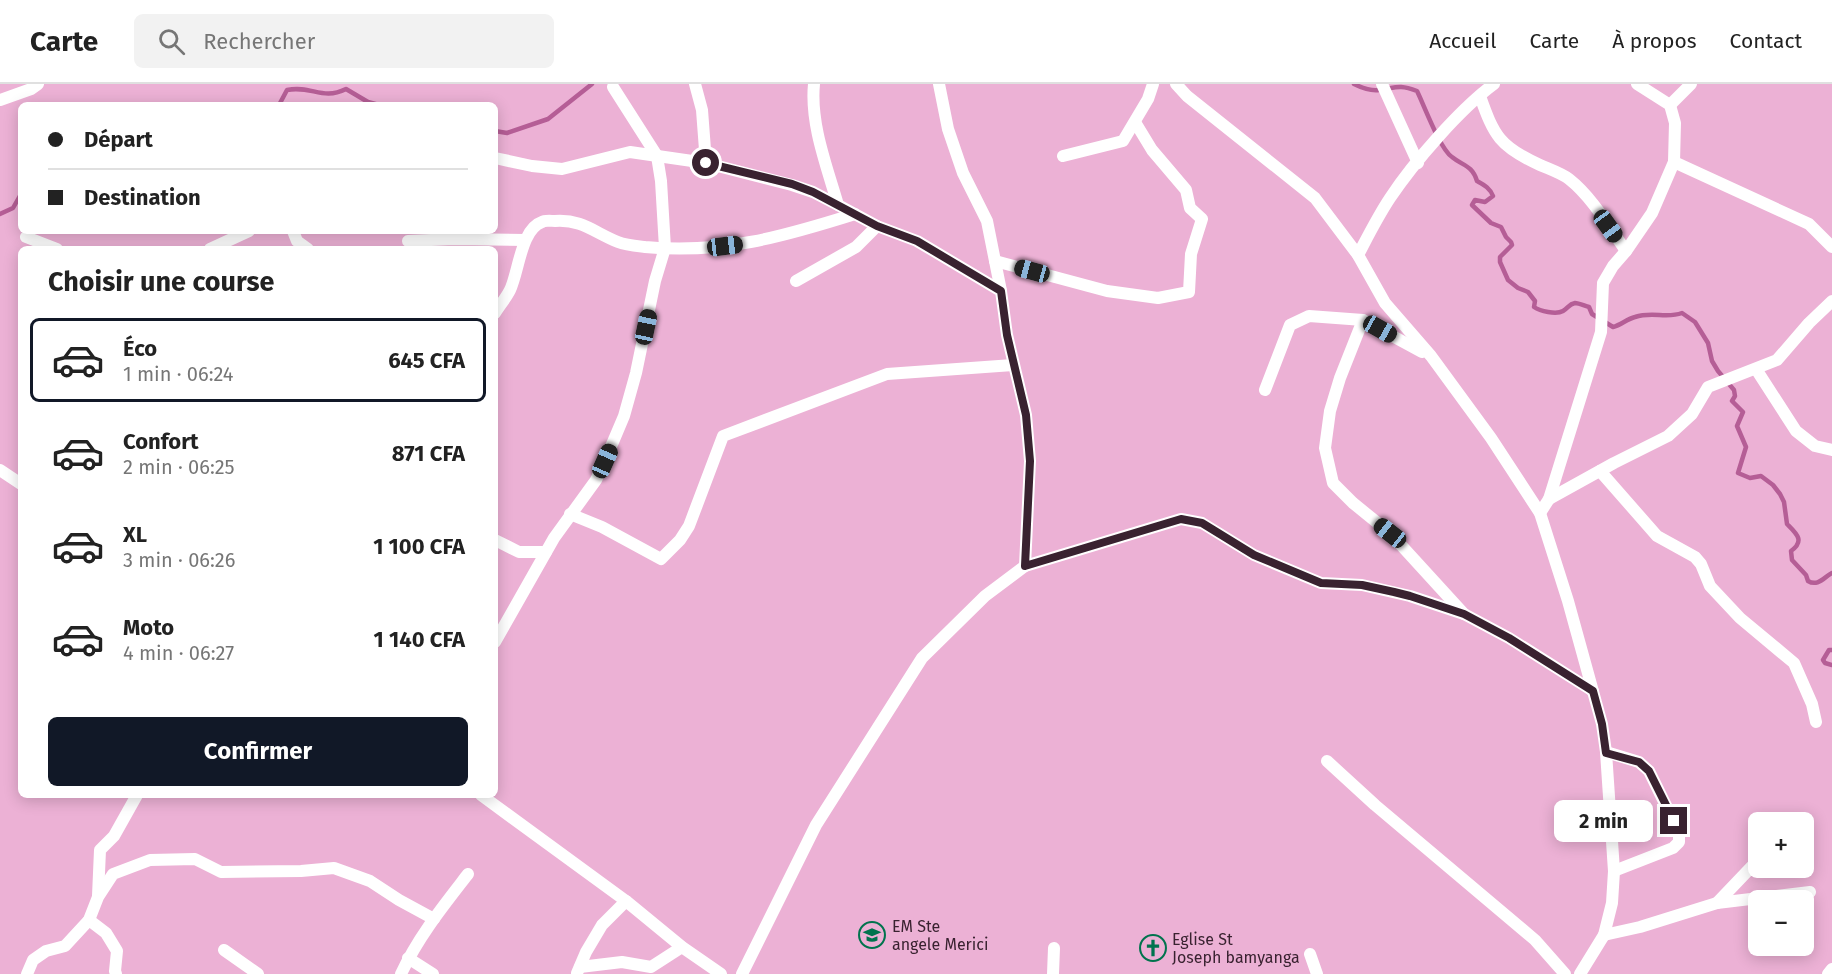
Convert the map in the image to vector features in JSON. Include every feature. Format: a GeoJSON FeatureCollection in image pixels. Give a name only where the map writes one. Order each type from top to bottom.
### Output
{"type":"FeatureCollection","features":[{"type":"Feature","properties":{"kind":"street"},"geometry":{"type":"LineString","coordinates":[[0,100],[31,90],[38,84]]}},
{"type":"Feature","properties":{"kind":"street"},"geometry":{"type":"LineString","coordinates":[[694,84],[702,110],[706,163]]}},
{"type":"Feature","properties":{"kind":"street"},"geometry":{"type":"LineString","coordinates":[[813,84],[812,99],[821,148],[837,205]]}},
{"type":"Feature","properties":{"kind":"street"},"geometry":{"type":"LineString","coordinates":[[939,84],[948,129],[963,173],[987,221],[1013,365],[1026,415],[1030,461],[1025,566]]}},
{"type":"Feature","properties":{"kind":"street"},"geometry":{"type":"LineString","coordinates":[[1063,156],[1123,141],[1148,99],[1153,84]]}},
{"type":"Feature","properties":{"kind":"street"},"geometry":{"type":"LineString","coordinates":[[1176,84],[1187,96],[1314,198],[1358,255],[1385,303],[1431,356],[1491,438],[1540,513],[1593,691],[1602,724],[1606,753],[1614,871],[1612,903],[1604,935],[1580,974]]}},
{"type":"Feature","properties":{"kind":"street"},"geometry":{"type":"LineString","coordinates":[[1382,84],[1418,163]]}},
{"type":"Feature","properties":{"kind":"street"},"geometry":{"type":"LineString","coordinates":[[1358,255],[1390,198],[1438,139],[1494,84]]}},
{"type":"Feature","properties":{"kind":"street"},"geometry":{"type":"LineString","coordinates":[[1540,513],[1549,499],[1601,332],[1603,283],[1652,213],[1674,162],[1675,123],[1670,105],[1637,84]]}},
{"type":"Feature","properties":{"kind":"street"},"geometry":{"type":"LineString","coordinates":[[1670,105],[1690,84]]}},
{"type":"Feature","properties":{"kind":"street"},"geometry":{"type":"LineString","coordinates":[[498,637],[546,552],[570,514],[596,480],[624,416],[665,248],[661,181],[657,156],[613,87]]}},
{"type":"Feature","properties":{"kind":"street"},"geometry":{"type":"LineString","coordinates":[[1480,96],[1491,127],[1502,144],[1525,159],[1568,178],[1587,197],[1626,250]]}},
{"type":"Feature","properties":{"kind":"street"},"geometry":{"type":"LineString","coordinates":[[995,261],[1107,291],[1158,298],[1189,292],[1191,254],[1202,219],[1190,208],[1186,190],[1152,150],[1135,122]]}},
{"type":"Feature","properties":{"kind":"street"},"geometry":{"type":"LineString","coordinates":[[498,159],[532,166],[562,169],[630,152],[706,163],[792,184],[813,192],[877,226],[917,241],[1001,291]]}},
{"type":"Feature","properties":{"kind":"street"},"geometry":{"type":"LineString","coordinates":[[1674,162],[1809,224],[1832,247]]}},
{"type":"Feature","properties":{"kind":"street"},"geometry":{"type":"LineString","coordinates":[[498,308],[519,268],[525,240],[532,228],[542,221],[569,220],[590,227],[620,243],[702,249],[788,236],[855,214]]}},
{"type":"Feature","properties":{"kind":"street"},"geometry":{"type":"LineString","coordinates":[[796,281],[856,246],[877,226]]}},
{"type":"Feature","properties":{"kind":"street"},"geometry":{"type":"LineString","coordinates":[[216,246],[242,234]]}},
{"type":"Feature","properties":{"kind":"street"},"geometry":{"type":"LineString","coordinates":[[294,234],[297,241],[304,246]]}},
{"type":"Feature","properties":{"kind":"street"},"geometry":{"type":"LineString","coordinates":[[408,241],[453,235],[525,240]]}},
{"type":"Feature","properties":{"kind":"street"},"geometry":{"type":"LineString","coordinates":[[26,237],[49,246]]}},
{"type":"Feature","properties":{"kind":"street"},"geometry":{"type":"LineString","coordinates":[[1549,499],[1668,436],[1692,414],[1708,387],[1777,360],[1809,323],[1832,301]]}},
{"type":"Feature","properties":{"kind":"street"},"geometry":{"type":"LineString","coordinates":[[1265,390],[1290,325],[1309,316],[1364,320],[1431,356]]}},
{"type":"Feature","properties":{"kind":"street"},"geometry":{"type":"LineString","coordinates":[[1364,320],[1340,378],[1330,411],[1325,448],[1333,483],[1353,503],[1390,533],[1464,614]]}},
{"type":"Feature","properties":{"kind":"street"},"geometry":{"type":"LineString","coordinates":[[570,514],[602,527],[661,559],[680,540],[688,526],[723,436],[887,374],[1013,365]]}},
{"type":"Feature","properties":{"kind":"street"},"geometry":{"type":"LineString","coordinates":[[1756,369],[1796,431],[1815,446],[1832,450]]}},
{"type":"Feature","properties":{"kind":"street"},"geometry":{"type":"LineString","coordinates":[[0,471],[18,482]]}},
{"type":"Feature","properties":{"kind":"street"},"geometry":{"type":"LineString","coordinates":[[1600,471],[1657,536],[1695,557],[1701,564],[1710,586],[1740,618],[1794,663],[1812,704],[1816,722]]}},
{"type":"Feature","properties":{"kind":"street"},"geometry":{"type":"LineString","coordinates":[[742,974],[816,825],[922,658],[985,596],[1025,566],[1181,519],[1202,523],[1254,555],[1321,583],[1362,585],[1381,589],[1464,614],[1509,638],[1593,691]]}},
{"type":"Feature","properties":{"kind":"street"},"geometry":{"type":"LineString","coordinates":[[498,542],[519,552],[546,552]]}},
{"type":"Feature","properties":{"kind":"street"},"geometry":{"type":"LineString","coordinates":[[1606,753],[1639,762],[1649,771],[1679,832],[1679,842],[1672,848],[1614,871]]}},
{"type":"Feature","properties":{"kind":"street"},"geometry":{"type":"LineString","coordinates":[[1327,761],[1384,813],[1535,940],[1564,974]]}},
{"type":"Feature","properties":{"kind":"street"},"geometry":{"type":"LineString","coordinates":[[98,897],[100,850],[114,836],[135,798]]}},
{"type":"Feature","properties":{"kind":"street"},"geometry":{"type":"LineString","coordinates":[[485,798],[721,974]]}},
{"type":"Feature","properties":{"kind":"street"},"geometry":{"type":"LineString","coordinates":[[27,974],[33,960],[46,951],[65,946],[88,920],[98,897],[113,874],[150,861],[195,859],[221,872],[301,872],[334,868],[370,881],[434,919]]}},
{"type":"Feature","properties":{"kind":"street"},"geometry":{"type":"LineString","coordinates":[[1717,903],[1748,870]]}},
{"type":"Feature","properties":{"kind":"street"},"geometry":{"type":"LineString","coordinates":[[401,974],[408,958],[434,919],[468,874]]}},
{"type":"Feature","properties":{"kind":"street"},"geometry":{"type":"LineString","coordinates":[[1604,935],[1640,927],[1717,903],[1748,899]]}},
{"type":"Feature","properties":{"kind":"street"},"geometry":{"type":"LineString","coordinates":[[578,970],[602,925],[626,901]]}},
{"type":"Feature","properties":{"kind":"street"},"geometry":{"type":"LineString","coordinates":[[88,920],[106,933],[117,951],[116,974]]}},
{"type":"Feature","properties":{"kind":"street"},"geometry":{"type":"LineString","coordinates":[[578,970],[622,962],[651,967],[682,946]]}},
{"type":"Feature","properties":{"kind":"street"},"geometry":{"type":"LineString","coordinates":[[1053,974],[1054,948]]}},
{"type":"Feature","properties":{"kind":"street"},"geometry":{"type":"LineString","coordinates":[[224,950],[258,974]]}},
{"type":"Feature","properties":{"kind":"street"},"geometry":{"type":"LineString","coordinates":[[1310,954],[1317,974]]}},
{"type":"Feature","properties":{"kind":"street"},"geometry":{"type":"LineString","coordinates":[[408,958],[433,974]]}},
{"type":"Feature","properties":{"kind":"street"},"geometry":{"type":"LineString","coordinates":[[1828,974],[1832,969]]}},
{"type":"Feature","properties":{"kind":"waterway"},"geometry":{"type":"LineString","coordinates":[[498,132],[507,133],[548,119],[592,84]]}},
{"type":"Feature","properties":{"kind":"waterway"},"geometry":{"type":"LineString","coordinates":[[1354,84],[1372,90],[1401,87],[1417,91],[1437,136],[1447,152],[1470,169],[1477,181],[1492,193],[1493,196],[1485,202],[1475,200],[1472,205],[1491,223],[1501,227],[1511,242],[1512,245],[1500,257],[1500,262],[1508,280],[1528,292],[1535,301],[1534,307],[1556,313],[1578,303],[1589,307],[1592,314],[1613,327],[1642,315],[1682,313],[1695,322],[1708,343],[1712,361],[1734,390],[1735,396],[1732,401],[1743,412],[1737,426],[1746,447],[1738,473],[1750,478],[1761,476],[1780,494],[1784,502],[1787,524],[1799,541],[1791,551],[1792,560],[1806,575],[1808,581],[1815,583],[1832,573]]}},
{"type":"Feature","properties":{"kind":"waterway"},"geometry":{"type":"LineString","coordinates":[[281,102],[287,90],[296,89],[330,94],[346,89],[368,102]]}},
{"type":"Feature","properties":{"kind":"waterway"},"geometry":{"type":"LineString","coordinates":[[0,214],[13,208],[18,199]]}},
{"type":"Feature","properties":{"kind":"waterway"},"geometry":{"type":"LineString","coordinates":[[1832,650],[1829,650],[1823,660],[1832,665]]}},
{"type":"Feature","properties":{"kind":"place","name":"EM Ste angele Merici"},"geometry":{"type":"Point","coordinates":[872,935]}},
{"type":"Feature","properties":{"kind":"place","name":"Eglise St Joseph bamyanga"},"geometry":{"type":"Point","coordinates":[1153,948]}},
{"type":"Feature","properties":{"kind":"route"},"geometry":{"type":"LineString","coordinates":[[706,163],[792,184],[813,192],[877,226],[917,241],[1001,291],[1013,365],[1026,415],[1030,461],[1025,566],[1181,519],[1202,523],[1254,555],[1321,583],[1362,585],[1410,596],[1464,614],[1509,638],[1593,691],[1602,724],[1606,753],[1639,762],[1649,771],[1674,821]]}}]}
